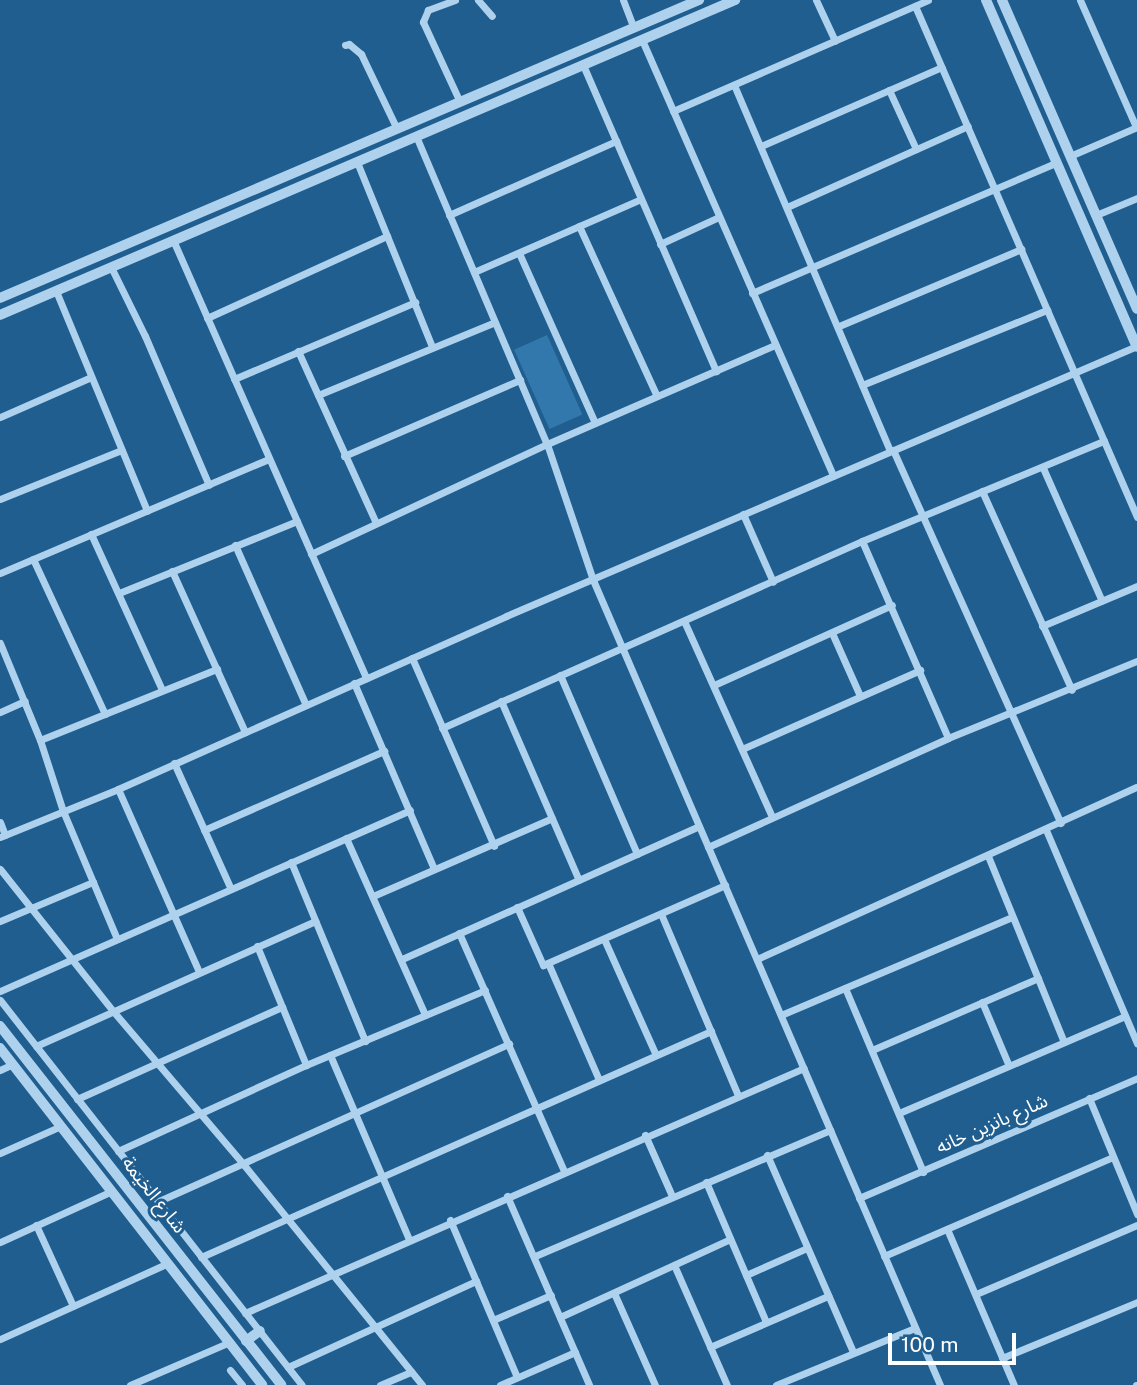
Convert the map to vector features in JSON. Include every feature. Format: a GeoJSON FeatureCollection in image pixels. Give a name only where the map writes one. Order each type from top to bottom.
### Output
{"type":"FeatureCollection","features":[{"type":"Feature","properties":{"kind":"street"},"geometry":{"type":"LineString","coordinates":[[455,0],[428,10],[423,22],[460,102]]}},
{"type":"Feature","properties":{"kind":"street"},"geometry":{"type":"LineString","coordinates":[[478,0],[492,16]]}},
{"type":"Feature","properties":{"kind":"street"},"geometry":{"type":"LineString","coordinates":[[623,0],[634,27]]}},
{"type":"Feature","properties":{"kind":"street"},"geometry":{"type":"LineString","coordinates":[[0,298],[699,0]]}},
{"type":"Feature","properties":{"kind":"street"},"geometry":{"type":"LineString","coordinates":[[0,315],[735,0]]}},
{"type":"Feature","properties":{"kind":"street"},"geometry":{"type":"LineString","coordinates":[[816,0],[835,41]]}},
{"type":"Feature","properties":{"kind":"street"},"geometry":{"type":"LineString","coordinates":[[673,111],[928,0]]}},
{"type":"Feature","properties":{"kind":"street"},"geometry":{"type":"LineString","coordinates":[[0,822],[3,836],[118,789],[354,683],[1137,346],[1134,333],[986,0]]}},
{"type":"Feature","properties":{"kind":"street"},"geometry":{"type":"LineString","coordinates":[[1002,0],[1137,309]]}},
{"type":"Feature","properties":{"kind":"street"},"geometry":{"type":"LineString","coordinates":[[1070,156],[1136,127],[1080,0]]}},
{"type":"Feature","properties":{"kind":"street"},"geometry":{"type":"LineString","coordinates":[[915,6],[1137,517]]}},
{"type":"Feature","properties":{"kind":"street"},"geometry":{"type":"LineString","coordinates":[[1001,33],[1014,27]]}},
{"type":"Feature","properties":{"kind":"street"},"geometry":{"type":"LineString","coordinates":[[642,40],[832,476]]}},
{"type":"Feature","properties":{"kind":"street"},"geometry":{"type":"LineString","coordinates":[[345,45],[349,44],[361,54],[397,129]]}},
{"type":"Feature","properties":{"kind":"street"},"geometry":{"type":"LineString","coordinates":[[583,65],[716,370]]}},
{"type":"Feature","properties":{"kind":"street"},"geometry":{"type":"LineString","coordinates":[[761,146],[942,67]]}},
{"type":"Feature","properties":{"kind":"street"},"geometry":{"type":"LineString","coordinates":[[734,85],[862,384],[1060,823]]}},
{"type":"Feature","properties":{"kind":"street"},"geometry":{"type":"LineString","coordinates":[[889,90],[916,149]]}},
{"type":"Feature","properties":{"kind":"street"},"geometry":{"type":"LineString","coordinates":[[787,207],[968,126]]}},
{"type":"Feature","properties":{"kind":"street"},"geometry":{"type":"LineString","coordinates":[[416,136],[547,444],[593,580],[940,1385]]}},
{"type":"Feature","properties":{"kind":"street"},"geometry":{"type":"LineString","coordinates":[[368,141],[367,149],[373,155]]}},
{"type":"Feature","properties":{"kind":"street"},"geometry":{"type":"LineString","coordinates":[[449,215],[616,141]]}},
{"type":"Feature","properties":{"kind":"street"},"geometry":{"type":"LineString","coordinates":[[325,159],[333,164],[333,172]]}},
{"type":"Feature","properties":{"kind":"street"},"geometry":{"type":"LineString","coordinates":[[357,162],[432,347]]}},
{"type":"Feature","properties":{"kind":"street"},"geometry":{"type":"LineString","coordinates":[[752,293],[1057,162]]}},
{"type":"Feature","properties":{"kind":"street"},"geometry":{"type":"LineString","coordinates":[[1096,215],[1137,198]]}},
{"type":"Feature","properties":{"kind":"street"},"geometry":{"type":"LineString","coordinates":[[474,272],[641,199]]}},
{"type":"Feature","properties":{"kind":"street"},"geometry":{"type":"LineString","coordinates":[[660,244],[719,217]]}},
{"type":"Feature","properties":{"kind":"street"},"geometry":{"type":"LineString","coordinates":[[579,226],[657,396]]}},
{"type":"Feature","properties":{"kind":"street"},"geometry":{"type":"LineString","coordinates":[[207,318],[387,236]]}},
{"type":"Feature","properties":{"kind":"street"},"geometry":{"type":"LineString","coordinates":[[173,240],[366,678]]}},
{"type":"Feature","properties":{"kind":"street"},"geometry":{"type":"LineString","coordinates":[[839,326],[1021,249]]}},
{"type":"Feature","properties":{"kind":"street"},"geometry":{"type":"LineString","coordinates":[[519,253],[595,424]]}},
{"type":"Feature","properties":{"kind":"street"},"geometry":{"type":"LineString","coordinates":[[111,267],[209,485]]}},
{"type":"Feature","properties":{"kind":"street"},"geometry":{"type":"LineString","coordinates":[[56,291],[146,511]]}},
{"type":"Feature","properties":{"kind":"street"},"geometry":{"type":"LineString","coordinates":[[234,379],[415,302]]}},
{"type":"Feature","properties":{"kind":"street"},"geometry":{"type":"LineString","coordinates":[[862,384],[1047,310]]}},
{"type":"Feature","properties":{"kind":"street"},"geometry":{"type":"LineString","coordinates":[[318,395],[495,322]]}},
{"type":"Feature","properties":{"kind":"street"},"geometry":{"type":"LineString","coordinates":[[311,554],[547,444],[775,345]]}},
{"type":"Feature","properties":{"kind":"street"},"geometry":{"type":"LineString","coordinates":[[298,351],[376,523]]}},
{"type":"Feature","properties":{"kind":"street"},"geometry":{"type":"LineString","coordinates":[[0,417],[91,377]]}},
{"type":"Feature","properties":{"kind":"street"},"geometry":{"type":"LineString","coordinates":[[344,456],[520,380]]}},
{"type":"Feature","properties":{"kind":"street"},"geometry":{"type":"LineString","coordinates":[[442,728],[862,541],[1104,441]]}},
{"type":"Feature","properties":{"kind":"street"},"geometry":{"type":"LineString","coordinates":[[0,499],[121,450]]}},
{"type":"Feature","properties":{"kind":"street"},"geometry":{"type":"LineString","coordinates":[[0,573],[269,459]]}},
{"type":"Feature","properties":{"kind":"street"},"geometry":{"type":"LineString","coordinates":[[1044,468],[1102,601]]}},
{"type":"Feature","properties":{"kind":"street"},"geometry":{"type":"LineString","coordinates":[[982,491],[1072,690]]}},
{"type":"Feature","properties":{"kind":"street"},"geometry":{"type":"LineString","coordinates":[[743,514],[773,582]]}},
{"type":"Feature","properties":{"kind":"street"},"geometry":{"type":"LineString","coordinates":[[119,593],[297,521]]}},
{"type":"Feature","properties":{"kind":"street"},"geometry":{"type":"LineString","coordinates":[[91,534],[162,691]]}},
{"type":"Feature","properties":{"kind":"street"},"geometry":{"type":"LineString","coordinates":[[862,541],[948,738]]}},
{"type":"Feature","properties":{"kind":"street"},"geometry":{"type":"LineString","coordinates":[[235,545],[306,705]]}},
{"type":"Feature","properties":{"kind":"street"},"geometry":{"type":"LineString","coordinates":[[33,559],[105,714]]}},
{"type":"Feature","properties":{"kind":"street"},"geometry":{"type":"LineString","coordinates":[[172,571],[245,732]]}},
{"type":"Feature","properties":{"kind":"street"},"geometry":{"type":"LineString","coordinates":[[1042,626],[1137,586]]}},
{"type":"Feature","properties":{"kind":"street"},"geometry":{"type":"LineString","coordinates":[[714,685],[892,605]]}},
{"type":"Feature","properties":{"kind":"street"},"geometry":{"type":"LineString","coordinates":[[684,621],[771,815]]}},
{"type":"Feature","properties":{"kind":"street"},"geometry":{"type":"LineString","coordinates":[[832,633],[860,696]]}},
{"type":"Feature","properties":{"kind":"street"},"geometry":{"type":"LineString","coordinates":[[1,648],[40,740],[62,811],[117,939]]}},
{"type":"Feature","properties":{"kind":"street"},"geometry":{"type":"LineString","coordinates":[[412,658],[494,846]]}},
{"type":"Feature","properties":{"kind":"street"},"geometry":{"type":"LineString","coordinates":[[708,847],[771,815],[948,738],[1072,690],[1137,661]]}},
{"type":"Feature","properties":{"kind":"street"},"geometry":{"type":"LineString","coordinates":[[40,740],[217,669]]}},
{"type":"Feature","properties":{"kind":"street"},"geometry":{"type":"LineString","coordinates":[[742,749],[920,670]]}},
{"type":"Feature","properties":{"kind":"street"},"geometry":{"type":"LineString","coordinates":[[561,675],[638,855]]}},
{"type":"Feature","properties":{"kind":"street"},"geometry":{"type":"LineString","coordinates":[[354,683],[435,869]]}},
{"type":"Feature","properties":{"kind":"street"},"geometry":{"type":"LineString","coordinates":[[0,712],[25,701]]}},
{"type":"Feature","properties":{"kind":"street"},"geometry":{"type":"LineString","coordinates":[[501,701],[579,880]]}},
{"type":"Feature","properties":{"kind":"street"},"geometry":{"type":"LineString","coordinates":[[204,830],[384,751]]}},
{"type":"Feature","properties":{"kind":"street"},"geometry":{"type":"LineString","coordinates":[[174,764],[231,889]]}},
{"type":"Feature","properties":{"kind":"street"},"geometry":{"type":"LineString","coordinates":[[757,959],[1137,787]]}},
{"type":"Feature","properties":{"kind":"street"},"geometry":{"type":"LineString","coordinates":[[118,789],[199,972]]}},
{"type":"Feature","properties":{"kind":"street"},"geometry":{"type":"LineString","coordinates":[[0,991],[410,810]]}},
{"type":"Feature","properties":{"kind":"street"},"geometry":{"type":"LineString","coordinates":[[373,896],[494,846],[552,818]]}},
{"type":"Feature","properties":{"kind":"street"},"geometry":{"type":"LineString","coordinates":[[402,958],[699,826]]}},
{"type":"Feature","properties":{"kind":"street"},"geometry":{"type":"LineString","coordinates":[[1046,830],[1137,1044]]}},
{"type":"Feature","properties":{"kind":"street"},"geometry":{"type":"LineString","coordinates":[[346,838],[402,958],[425,1016]]}},
{"type":"Feature","properties":{"kind":"street"},"geometry":{"type":"LineString","coordinates":[[988,856],[1064,1042]]}},
{"type":"Feature","properties":{"kind":"street"},"geometry":{"type":"LineString","coordinates":[[291,862],[365,1041]]}},
{"type":"Feature","properties":{"kind":"street"},"geometry":{"type":"LineString","coordinates":[[0,869],[113,1011],[244,1165],[422,1385]]}},
{"type":"Feature","properties":{"kind":"street"},"geometry":{"type":"LineString","coordinates":[[0,921],[93,882]]}},
{"type":"Feature","properties":{"kind":"street"},"geometry":{"type":"LineString","coordinates":[[517,907],[543,965],[724,885]]}},
{"type":"Feature","properties":{"kind":"street"},"geometry":{"type":"LineString","coordinates":[[661,914],[738,1095]]}},
{"type":"Feature","properties":{"kind":"street"},"geometry":{"type":"LineString","coordinates":[[781,1015],[1012,917]]}},
{"type":"Feature","properties":{"kind":"street"},"geometry":{"type":"LineString","coordinates":[[36,1046],[315,921]]}},
{"type":"Feature","properties":{"kind":"street"},"geometry":{"type":"LineString","coordinates":[[459,933],[564,1171]]}},
{"type":"Feature","properties":{"kind":"street"},"geometry":{"type":"LineString","coordinates":[[604,939],[656,1055]]}},
{"type":"Feature","properties":{"kind":"street"},"geometry":{"type":"LineString","coordinates":[[257,946],[306,1065]]}},
{"type":"Feature","properties":{"kind":"street"},"geometry":{"type":"LineString","coordinates":[[548,963],[599,1080]]}},
{"type":"Feature","properties":{"kind":"street"},"geometry":{"type":"LineString","coordinates":[[872,1050],[1038,978]]}},
{"type":"Feature","properties":{"kind":"street"},"geometry":{"type":"LineString","coordinates":[[845,988],[923,1172]]}},
{"type":"Feature","properties":{"kind":"street"},"geometry":{"type":"LineString","coordinates":[[118,1151],[306,1065],[485,990]]}},
{"type":"Feature","properties":{"kind":"street"},"geometry":{"type":"LineString","coordinates":[[0,1000],[302,1385]]}},
{"type":"Feature","properties":{"kind":"street"},"geometry":{"type":"LineString","coordinates":[[982,1002],[1009,1066]]}},
{"type":"Feature","properties":{"kind":"street"},"geometry":{"type":"LineString","coordinates":[[77,1099],[282,1007]]}},
{"type":"Feature","properties":{"kind":"street"},"geometry":{"type":"LineString","coordinates":[[899,1113],[1125,1016]]}},
{"type":"Feature","properties":{"kind":"street","name":"شارع الخيمة"},"geometry":{"type":"LineString","coordinates":[[0,1026],[281,1385]]}},
{"type":"Feature","properties":{"kind":"street"},"geometry":{"type":"LineString","coordinates":[[201,1257],[711,1031]]}},
{"type":"Feature","properties":{"kind":"street"},"geometry":{"type":"LineString","coordinates":[[159,1201],[509,1044]]}},
{"type":"Feature","properties":{"kind":"street","name":"شارع الخيمة"},"geometry":{"type":"LineString","coordinates":[[0,1048],[262,1385]]}},
{"type":"Feature","properties":{"kind":"street"},"geometry":{"type":"LineString","coordinates":[[330,1055],[408,1238]]}},
{"type":"Feature","properties":{"kind":"street"},"geometry":{"type":"LineString","coordinates":[[0,1070],[13,1064]]}},
{"type":"Feature","properties":{"kind":"street"},"geometry":{"type":"LineString","coordinates":[[245,1313],[408,1238],[804,1069]]}},
{"type":"Feature","properties":{"kind":"street","name":"شارع بانزين خانه"},"geometry":{"type":"LineString","coordinates":[[859,1198],[1137,1077]]}},
{"type":"Feature","properties":{"kind":"street"},"geometry":{"type":"LineString","coordinates":[[1089,1098],[1137,1214]]}},
{"type":"Feature","properties":{"kind":"street"},"geometry":{"type":"LineString","coordinates":[[0,1153],[61,1126]]}},
{"type":"Feature","properties":{"kind":"street"},"geometry":{"type":"LineString","coordinates":[[534,1256],[830,1130]]}},
{"type":"Feature","properties":{"kind":"street"},"geometry":{"type":"LineString","coordinates":[[645,1135],[672,1196]]}},
{"type":"Feature","properties":{"kind":"street"},"geometry":{"type":"LineString","coordinates":[[767,1155],[853,1352]]}},
{"type":"Feature","properties":{"kind":"street"},"geometry":{"type":"LineString","coordinates":[[884,1256],[1113,1157]]}},
{"type":"Feature","properties":{"kind":"street"},"geometry":{"type":"LineString","coordinates":[[706,1182],[766,1322]]}},
{"type":"Feature","properties":{"kind":"street"},"geometry":{"type":"LineString","coordinates":[[0,1242],[112,1191]]}},
{"type":"Feature","properties":{"kind":"street"},"geometry":{"type":"LineString","coordinates":[[507,1196],[589,1385]]}},
{"type":"Feature","properties":{"kind":"street"},"geometry":{"type":"LineString","coordinates":[[122,1205],[144,1224],[149,1222],[149,1216]]}},
{"type":"Feature","properties":{"kind":"street"},"geometry":{"type":"LineString","coordinates":[[450,1220],[517,1377]]}},
{"type":"Feature","properties":{"kind":"street"},"geometry":{"type":"LineString","coordinates":[[36,1226],[73,1306]]}},
{"type":"Feature","properties":{"kind":"street"},"geometry":{"type":"LineString","coordinates":[[976,1294],[1137,1226]]}},
{"type":"Feature","properties":{"kind":"street"},"geometry":{"type":"LineString","coordinates":[[947,1229],[1014,1385]]}},
{"type":"Feature","properties":{"kind":"street"},"geometry":{"type":"LineString","coordinates":[[560,1317],[730,1239]]}},
{"type":"Feature","properties":{"kind":"street"},"geometry":{"type":"LineString","coordinates":[[746,1275],[807,1248]]}},
{"type":"Feature","properties":{"kind":"street"},"geometry":{"type":"LineString","coordinates":[[0,1339],[165,1260],[164,1251],[169,1249],[187,1265]]}},
{"type":"Feature","properties":{"kind":"street"},"geometry":{"type":"LineString","coordinates":[[674,1265],[727,1385]]}},
{"type":"Feature","properties":{"kind":"street"},"geometry":{"type":"LineString","coordinates":[[288,1367],[476,1281]]}},
{"type":"Feature","properties":{"kind":"street"},"geometry":{"type":"LineString","coordinates":[[614,1293],[655,1385]]}},
{"type":"Feature","properties":{"kind":"street"},"geometry":{"type":"LineString","coordinates":[[493,1320],[551,1296]]}},
{"type":"Feature","properties":{"kind":"street"},"geometry":{"type":"LineString","coordinates":[[710,1347],[828,1296]]}},
{"type":"Feature","properties":{"kind":"street"},"geometry":{"type":"LineString","coordinates":[[1002,1358],[1137,1302]]}},
{"type":"Feature","properties":{"kind":"street"},"geometry":{"type":"LineString","coordinates":[[776,1385],[915,1328]]}},
{"type":"Feature","properties":{"kind":"street"},"geometry":{"type":"LineString","coordinates":[[246,1341],[260,1331]]}},
{"type":"Feature","properties":{"kind":"street"},"geometry":{"type":"LineString","coordinates":[[130,1385],[229,1342]]}},
{"type":"Feature","properties":{"kind":"street"},"geometry":{"type":"LineString","coordinates":[[500,1385],[575,1352]]}},
{"type":"Feature","properties":{"kind":"street"},"geometry":{"type":"LineString","coordinates":[[230,1370],[242,1385]]}},
{"type":"Feature","properties":{"kind":"street"},"geometry":{"type":"LineString","coordinates":[[380,1385],[411,1371]]}},
{"type":"Feature","properties":{"kind":"street"},"geometry":{"type":"LineString","coordinates":[[149,1377],[155,1385]]}},
{"type":"Feature","properties":{"kind":"shaded area"},"geometry":{"type":"Polygon","coordinates":[[[547,335],[582,414],[549,429],[514,350],[547,335]]]}}]}
